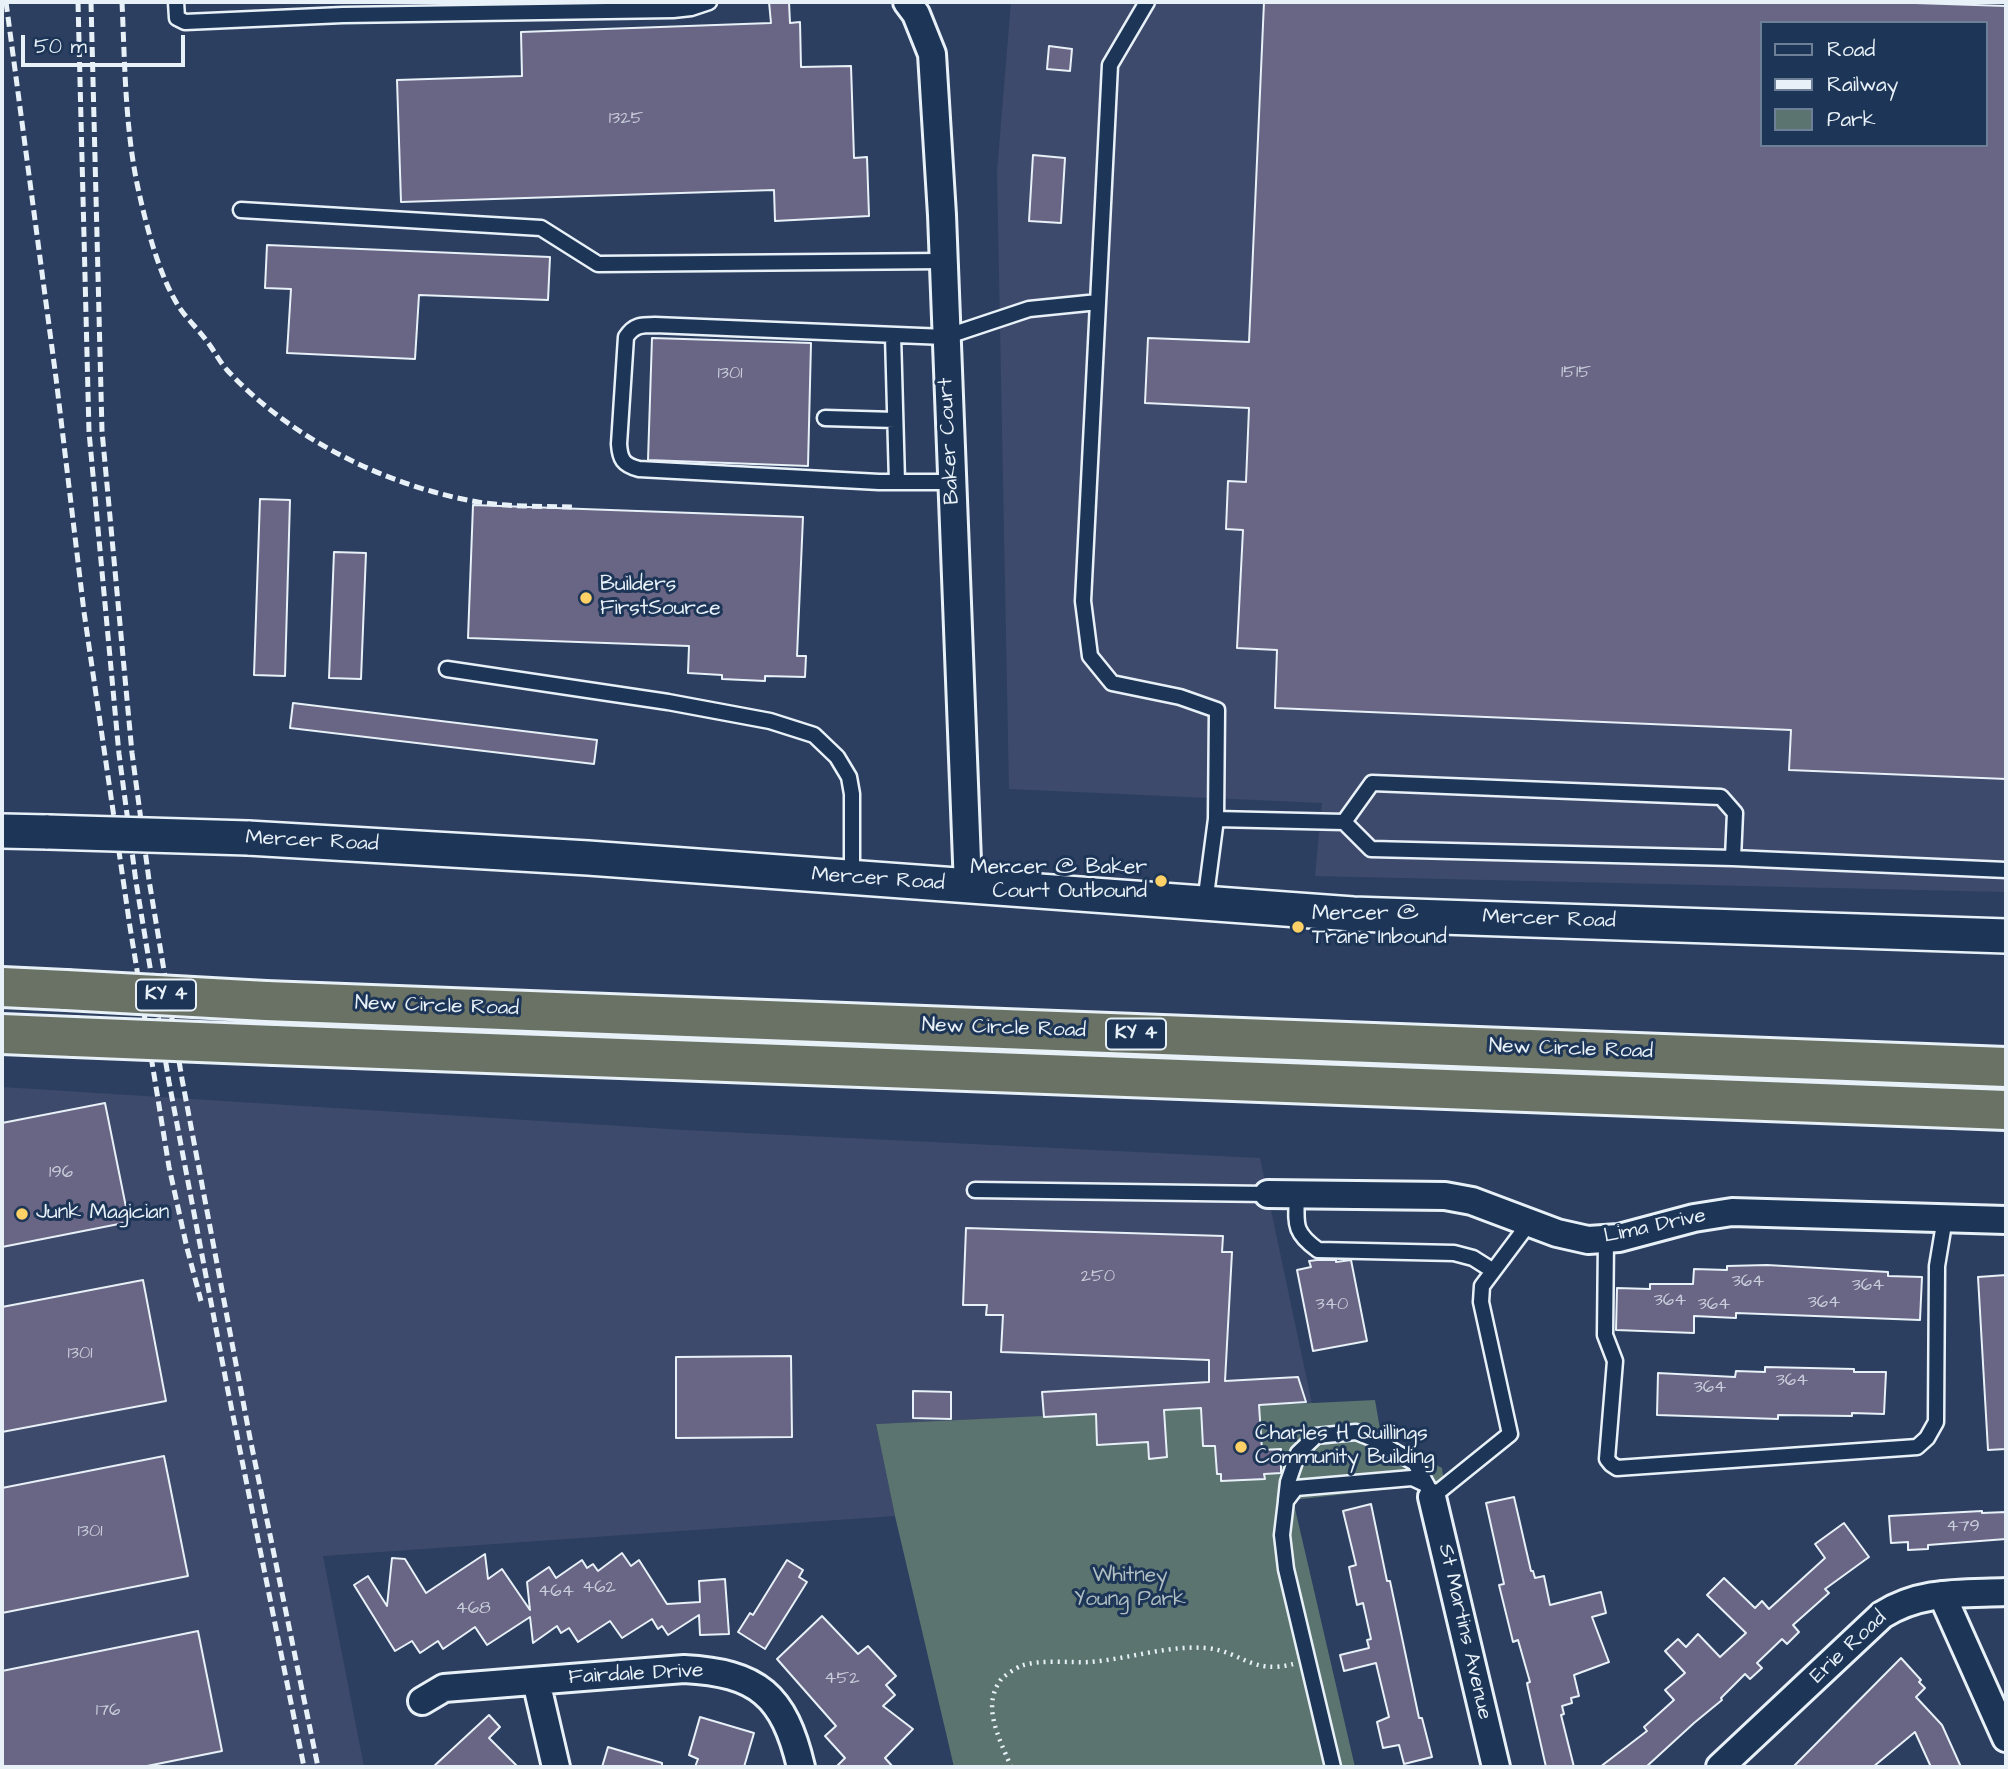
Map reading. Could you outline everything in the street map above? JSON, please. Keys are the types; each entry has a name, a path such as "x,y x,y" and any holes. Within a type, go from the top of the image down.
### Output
{"highway":[{"name":"New Circle Road","path":"2,988 266,1001 2006,1067"},
{"name":"New Circle Road","path":"2,1034 2006,1110"}],"street":[{"name":"Baker Court","path":"907,2 916,14 932,54 968,887"},
{"name":"Mercer Road","path":"2,831 248,838 588,858 1353,914 2006,936"},
{"name":"Lima Drive","path":"1268,1194 1444,1196 1472,1201 1557,1233 1588,1240 1619,1238 1694,1218 1732,1212 2006,1220"},
{"name":"St Martins Avenue","path":"1429,1491 1496,1767"},
{"name":"Erie Road","path":"1720,1767 1882,1615 1900,1603 1942,1595 2006,1592"},
{"path":"1942,1595 2006,1738"},
{"name":"Fairdale Drive","path":"422,1701 444,1688 684,1669 715,1671 740,1677 760,1688 775,1703 786,1720 801,1767"},
{"path":"536,1681 556,1767"}],"lane":[{"path":"176,2 177,18 185,22 343,15 673,10 709,2"},
{"path":"1147,2 1110,65 1083,601 1090,656 1112,683 1180,697 1217,710 1216,819 1205,903"},
{"path":"241,210 541,228 598,264 943,261"},
{"path":"952,482 897,482 639,469 627,466 620,458 619,444 625,337 631,329 640,325 945,337 1029,309 1098,302"},
{"path":"893,335 897,482"},
{"path":"825,418 895,420"},
{"path":"447,669 770,720 814,735 838,757 849,777 852,794 852,878"},
{"path":"1344,822 1372,783 1721,797 1735,813 1733,858"},
{"path":"1216,819 1344,822 1371,849 1733,858 2006,870"},
{"path":"975,1190 1268,1194"},
{"path":"1297,1195 1296,1221 1301,1238 1318,1250 1454,1253 1473,1258 1492,1270"},
{"path":"1606,1238 1605,1335 1615,1361 1607,1458 1617,1468 1917,1447 1927,1438 1936,1422 1937,1266 1945,1218"},
{"path":"1429,1491 1510,1434 1481,1301 1482,1286 1530,1222"},
{"path":"1333,1767 1286,1569 1282,1535 1288,1482 1298,1453 1316,1436 1356,1432 1415,1463 1429,1491"},
{"path":"1286,1501 1296,1488 1412,1478 1429,1491"}],"path":[{"path":"1010,1767 992,1721 992,1702 1000,1681 1022,1665 1101,1661 1177,1647 1210,1648 1260,1667 1277,1668 1308,1660"}],"shaded area":[{"path":"1011,2 2006,2 2006,892 1315,876 1322,803 1009,789 997,172"},
{"path":"2,1087 684,1130 1260,1158 1312,1404 876,1424 895,1516 323,1556 364,1767 2,1767"}],"green space":[{"name":"Whitney Young Park","path":"1375,1400 1381,1435 1442,1468 1444,1483 1293,1500 1355,1767 954,1767 876,1424"}],"building":[{"path":"769,2 789,2 790,23 800,22 801,67 851,66 854,158 867,157 869,216 775,221 774,190 401,202 397,80 522,76 521,32 771,23"},
{"path":"1264,2 1885,2 2006,6 2006,779 1789,770 1791,730 1275,708 1277,650 1237,648 1243,530 1226,529 1228,481 1246,482 1249,408 1145,403 1148,338 1249,342"},
{"path":"1049,46 1072,49 1070,71 1047,69"},
{"path":"1033,155 1065,158 1061,223 1029,221"},
{"path":"267,245 550,257 548,300 419,295 415,359 287,353 291,289 265,288"},
{"path":"652,338 811,343 808,466 648,460"},
{"path":"260,499 290,500 285,676 254,675"},
{"path":"473,505 803,517 797,656 806,656 805,677 765,676 765,681 722,679 722,675 688,673 689,646 468,638"},
{"path":"334,552 366,553 361,679 329,678"},
{"path":"293,703 597,740 594,764 290,728"},
{"path":"105,1103 129,1222 2,1247 2,1123"},
{"path":"966,1228 1223,1236 1222,1252 1232,1252 1225,1381 1298,1377 1306,1402 1259,1405 1262,1450 1281,1449 1281,1473 1264,1474 1265,1479 1221,1481 1221,1474 1217,1474 1215,1446 1203,1446 1201,1408 1164,1410 1167,1457 1149,1459 1148,1442 1097,1445 1096,1414 1044,1417 1042,1392 1209,1382 1209,1360 1001,1352 1003,1315 986,1315 987,1305 963,1305"},
{"path":"1351,1260 1367,1341 1313,1351 1297,1270 1311,1267 1309,1261"},
{"path":"1767,1265 1888,1272 1888,1276 1922,1277 1920,1320 1736,1313 1736,1318 1694,1316 1694,1333 1616,1330 1617,1288 1650,1289 1650,1284 1693,1284 1694,1269 1727,1270 1727,1266"},
{"path":"2006,1275 2006,1449 1988,1450 1978,1277"},
{"path":"143,1280 166,1401 2,1432 2,1307"},
{"path":"791,1356 792,1437 676,1438 676,1357"},
{"path":"1765,1367 1886,1372 1884,1414 1778,1415 1778,1419 1657,1415 1658,1373 1735,1377 1736,1371 1765,1372"},
{"path":"913,1391 951,1392 951,1419 913,1418"},
{"path":"164,1456 188,1576 2,1613 2,1488"},
{"path":"1514,1497 1531,1571 1535,1578 1544,1576 1550,1605 1601,1592 1606,1613 1592,1617 1609,1662 1574,1675 1579,1696 1571,1698 1572,1703 1562,1706 1564,1714 1561,1715 1574,1767 1546,1767 1527,1683 1530,1682 1518,1640 1513,1642 1499,1585 1504,1584 1486,1503"},
{"path":"1371,1504 1419,1718 1422,1718 1432,1757 1404,1764 1399,1745 1383,1748 1377,1722 1389,1717 1376,1663 1344,1671 1340,1655 1369,1648 1367,1640 1371,1639 1363,1603 1357,1605 1349,1567 1356,1565 1343,1511"},
{"path":"2006,1512 2006,1539 1928,1545 1928,1549 1908,1550 1908,1542 1891,1543 1889,1516"},
{"path":"1844,1523 1869,1557 1825,1589 1829,1593 1793,1625 1799,1632 1787,1644 1782,1639 1757,1663 1762,1668 1750,1679 1745,1674 1722,1700 1646,1767 1600,1767 1647,1731 1644,1727 1674,1700 1665,1690 1685,1673 1665,1651 1678,1639 1686,1647 1698,1634 1720,1657 1746,1633 1707,1595 1724,1578 1755,1608 1762,1601 1769,1609 1825,1558 1815,1544"},
{"path":"622,1553 631,1566 639,1560 667,1604 700,1602 699,1581 725,1579 729,1634 700,1635 699,1615 668,1635 662,1626 658,1629 652,1619 622,1638 610,1621 578,1642 569,1628 561,1633 557,1626 533,1643 530,1617 487,1645 475,1627 443,1649 438,1641 420,1653 412,1641 395,1651 354,1585 368,1576 387,1606 392,1558 405,1559 426,1593 485,1554 488,1579 502,1569 530,1610 527,1582 549,1567 556,1578 582,1560 587,1568 593,1564 598,1571"},
{"path":"787,1560 803,1570 799,1577 807,1582 765,1649 738,1632 750,1613 753,1615"},
{"path":"822,1616 858,1654 868,1646 896,1676 886,1685 895,1695 883,1706 913,1729 885,1758 893,1767 836,1767 845,1758 825,1736 836,1726 777,1659"},
{"path":"198,1631 222,1751 142,1767 2,1767 2,1671"},
{"path":"1901,1658 1921,1680 1919,1682 1925,1688 1916,1697 1942,1725 1961,1767 1931,1767 1915,1732 1873,1767 1793,1767"},
{"path":"489,1715 500,1727 489,1738 518,1767 433,1767"},
{"path":"700,1717 754,1733 744,1767 695,1767 698,1759 689,1755"},
{"path":"608,1747 662,1763 662,1767 602,1767"}],"railway":[{"path":"6,2 84,612 130,927 169,1167 201,1301"},
{"path":"78,2 89,432 119,754 136,882 169,1082 304,1767"},
{"path":"91,2 102,431 132,753 149,880 182,1079 250,1438 318,1767"},
{"path":"122,2 131,149 151,239 172,295 227,370 252,395 310,438 375,471 443,495 478,502 514,506 573,507"}],"place":[{"name":"Builders FirstSource","path":"586,598"},
{"name":"Mercer @ Baker Court Outbound","path":"1161,881"},
{"name":"Mercer @ Trane Inbound","path":"1298,927"},
{"name":"Junk Magician","path":"22,1214"},
{"name":"Charles H Quillings Community Building","path":"1241,1447"}]}
